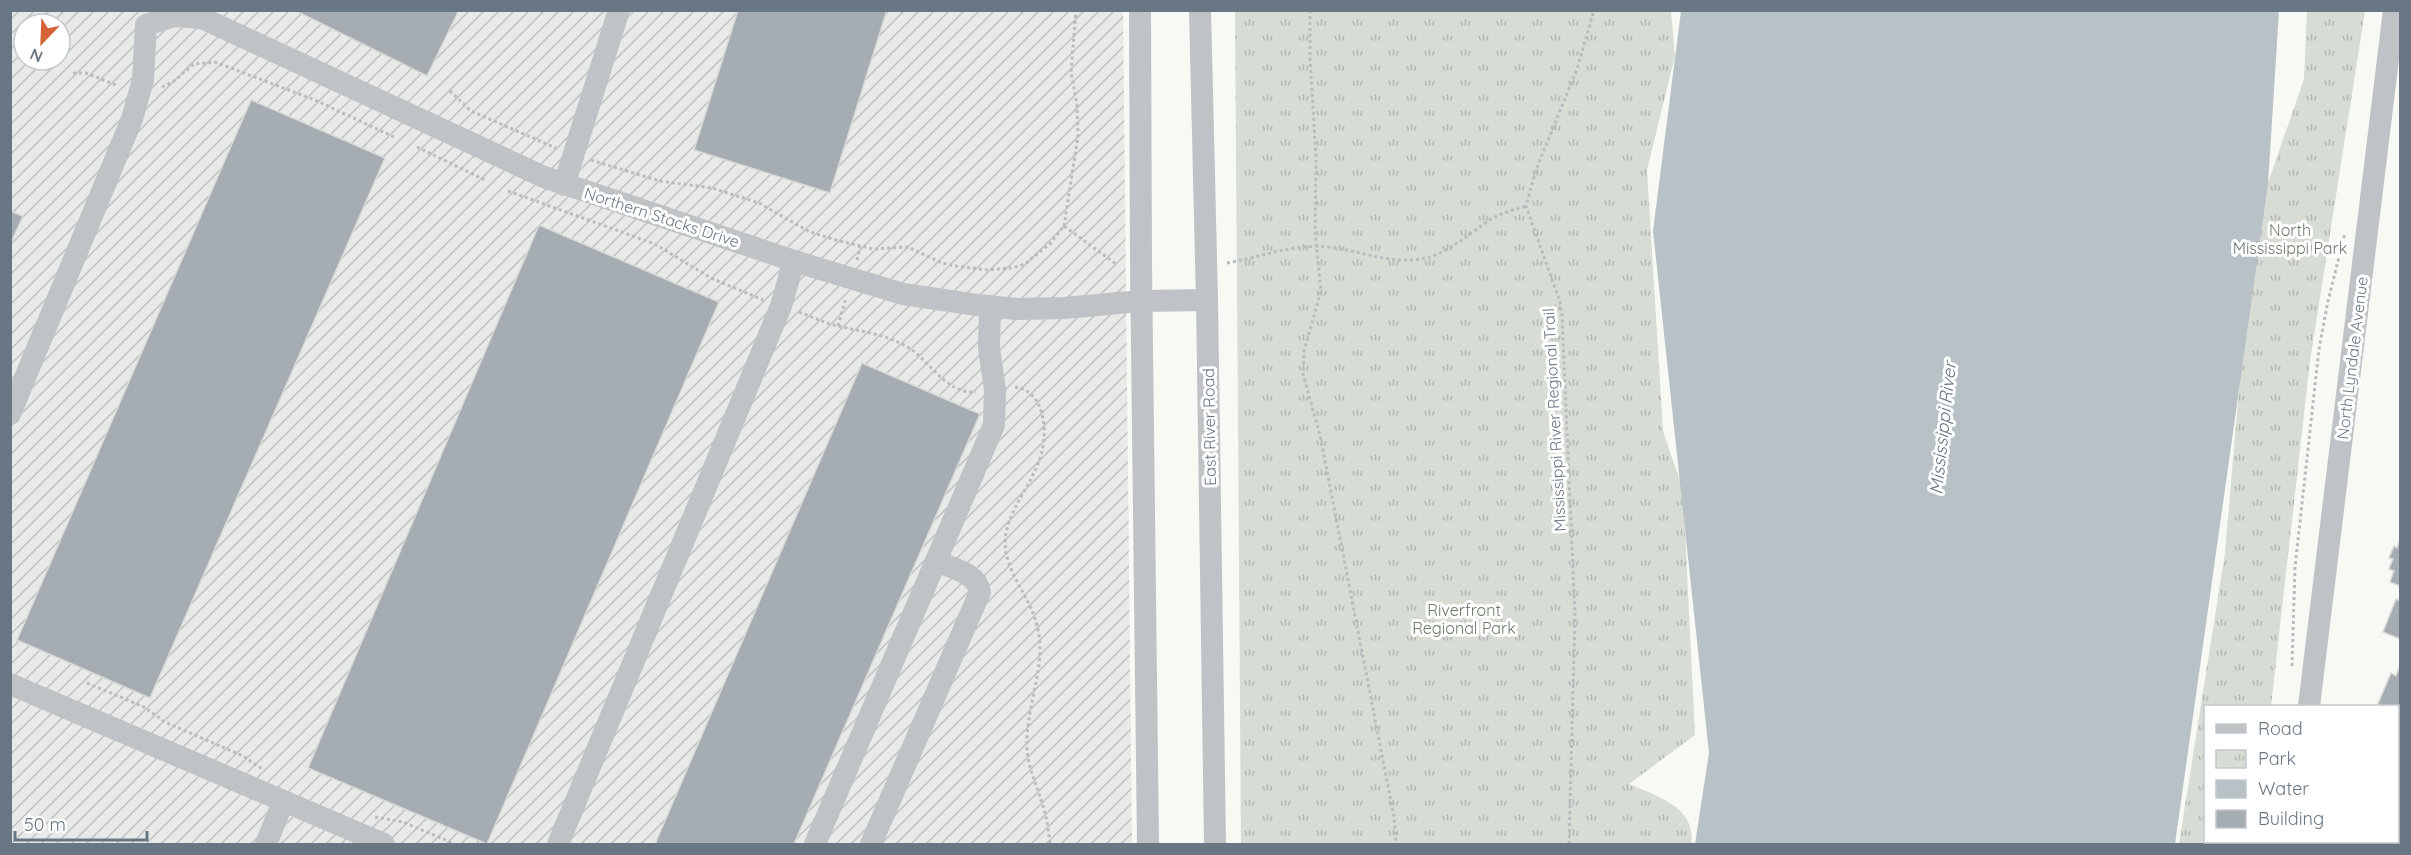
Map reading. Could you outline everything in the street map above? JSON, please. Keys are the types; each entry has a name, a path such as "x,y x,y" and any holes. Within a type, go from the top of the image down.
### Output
{"street":[{"path":"564,184 619,10"},
{"path":"1140,10 1148,844"},
{"name":"East River Road","path":"1200,10 1215,844"},
{"name":"North Lyndale Avenue","path":"2309,705 2394,10"},
{"name":"Northern Stacks Drive","path":"10,414 132,119 143,80 146,25 174,16 202,18 413,118 564,184 794,261 903,294 1017,309 1064,308 1141,301 1207,300"},
{"path":"558,844 781,306 794,261"},
{"path":"815,844 994,425 995,390 989,348 990,306"},
{"path":"871,844 980,592 979,584 973,578 936,561"},
{"path":"10,684 384,844"},
{"path":"266,844 283,802"}],"path":[{"path":"450,91 471,111 573,155 660,181 712,188 731,194 759,203 810,232 860,247 908,247 942,263 999,270 1025,264 1050,244 1064,226 1078,136 1077,105 1071,72 1076,10"},
{"path":"1310,10 1310,58 1316,157 1316,247 1321,291 1304,351 1303,374 1320,435 1394,816 1396,844"},
{"path":"1222,264 1270,252 1316,247 1393,260 1423,259 1454,246 1498,215 1526,206 1536,170 1577,69 1594,10"},
{"path":"155,88 166,86 194,64 215,62 321,102 394,138"},
{"path":"72,73 86,73 116,85"},
{"path":"417,147 487,181"},
{"path":"508,191 643,239 711,278 764,300"},
{"name":"Mississippi River Regional Trail","path":"1526,206 1560,302 1562,316 1575,615 1569,844"},
{"path":"1064,226 1116,264"},
{"path":"2292,672 2294,578 2317,371 2328,301 2347,227"},
{"path":"858,256 860,247"},
{"path":"838,326 846,295"},
{"path":"799,312 838,326 880,335 906,346 946,382 964,391 980,392"},
{"path":"1007,389 1016,387 1030,393 1040,405 1042,414 1044,444 1014,508 1005,541 1013,575 1034,614 1039,633 1039,659 1027,748 1031,771 1044,808 1050,844"},
{"path":"87,683 144,707 165,722 243,756 264,770"},
{"path":"365,815 403,822 455,844"}],"shaded area":[{"path":"10,11 1123,11 1132,844 11,844"}],"green space":[{"name":"Riverfront Regional Park","path":"1235,11 1671,11 1675,56 1647,170 1663,431 1683,490 1695,735 1629,784 1662,799 1681,812 1688,821 1691,844 1241,844"},
{"name":"North Mississippi Park","path":"2307,11 2365,11 2310,361 2271,705 2204,705 2204,843 2254,844 2179,844 2225,553 2253,226 2304,79"}],"water":[{"name":"Mississippi River","path":"1681,11 2279,11 2268,184 2175,844 1695,844 1709,753 1653,231"}],"building":[{"path":"294,10 459,10 427,76"},
{"path":"738,10 887,10 830,193 694,150"},
{"path":"251,100 385,158 150,698 17,640"},
{"path":"10,211 23,216 10,245"},
{"path":"539,225 719,302 487,844 308,768"},
{"path":"862,363 980,414 794,844 655,844"},
{"path":"2400,539 2400,586 2390,582 2394,571 2389,569 2393,559 2389,558 2394,546 2397,548"},
{"path":"2396,599 2400,601 2400,639 2383,632"},
{"path":"2400,665 2399,727 2399,705 2377,705 2391,673 2396,676"},
{"path":"2399,746 2400,747 2399,778"},
{"path":"2356,843 2386,843 2385,844"}]}
